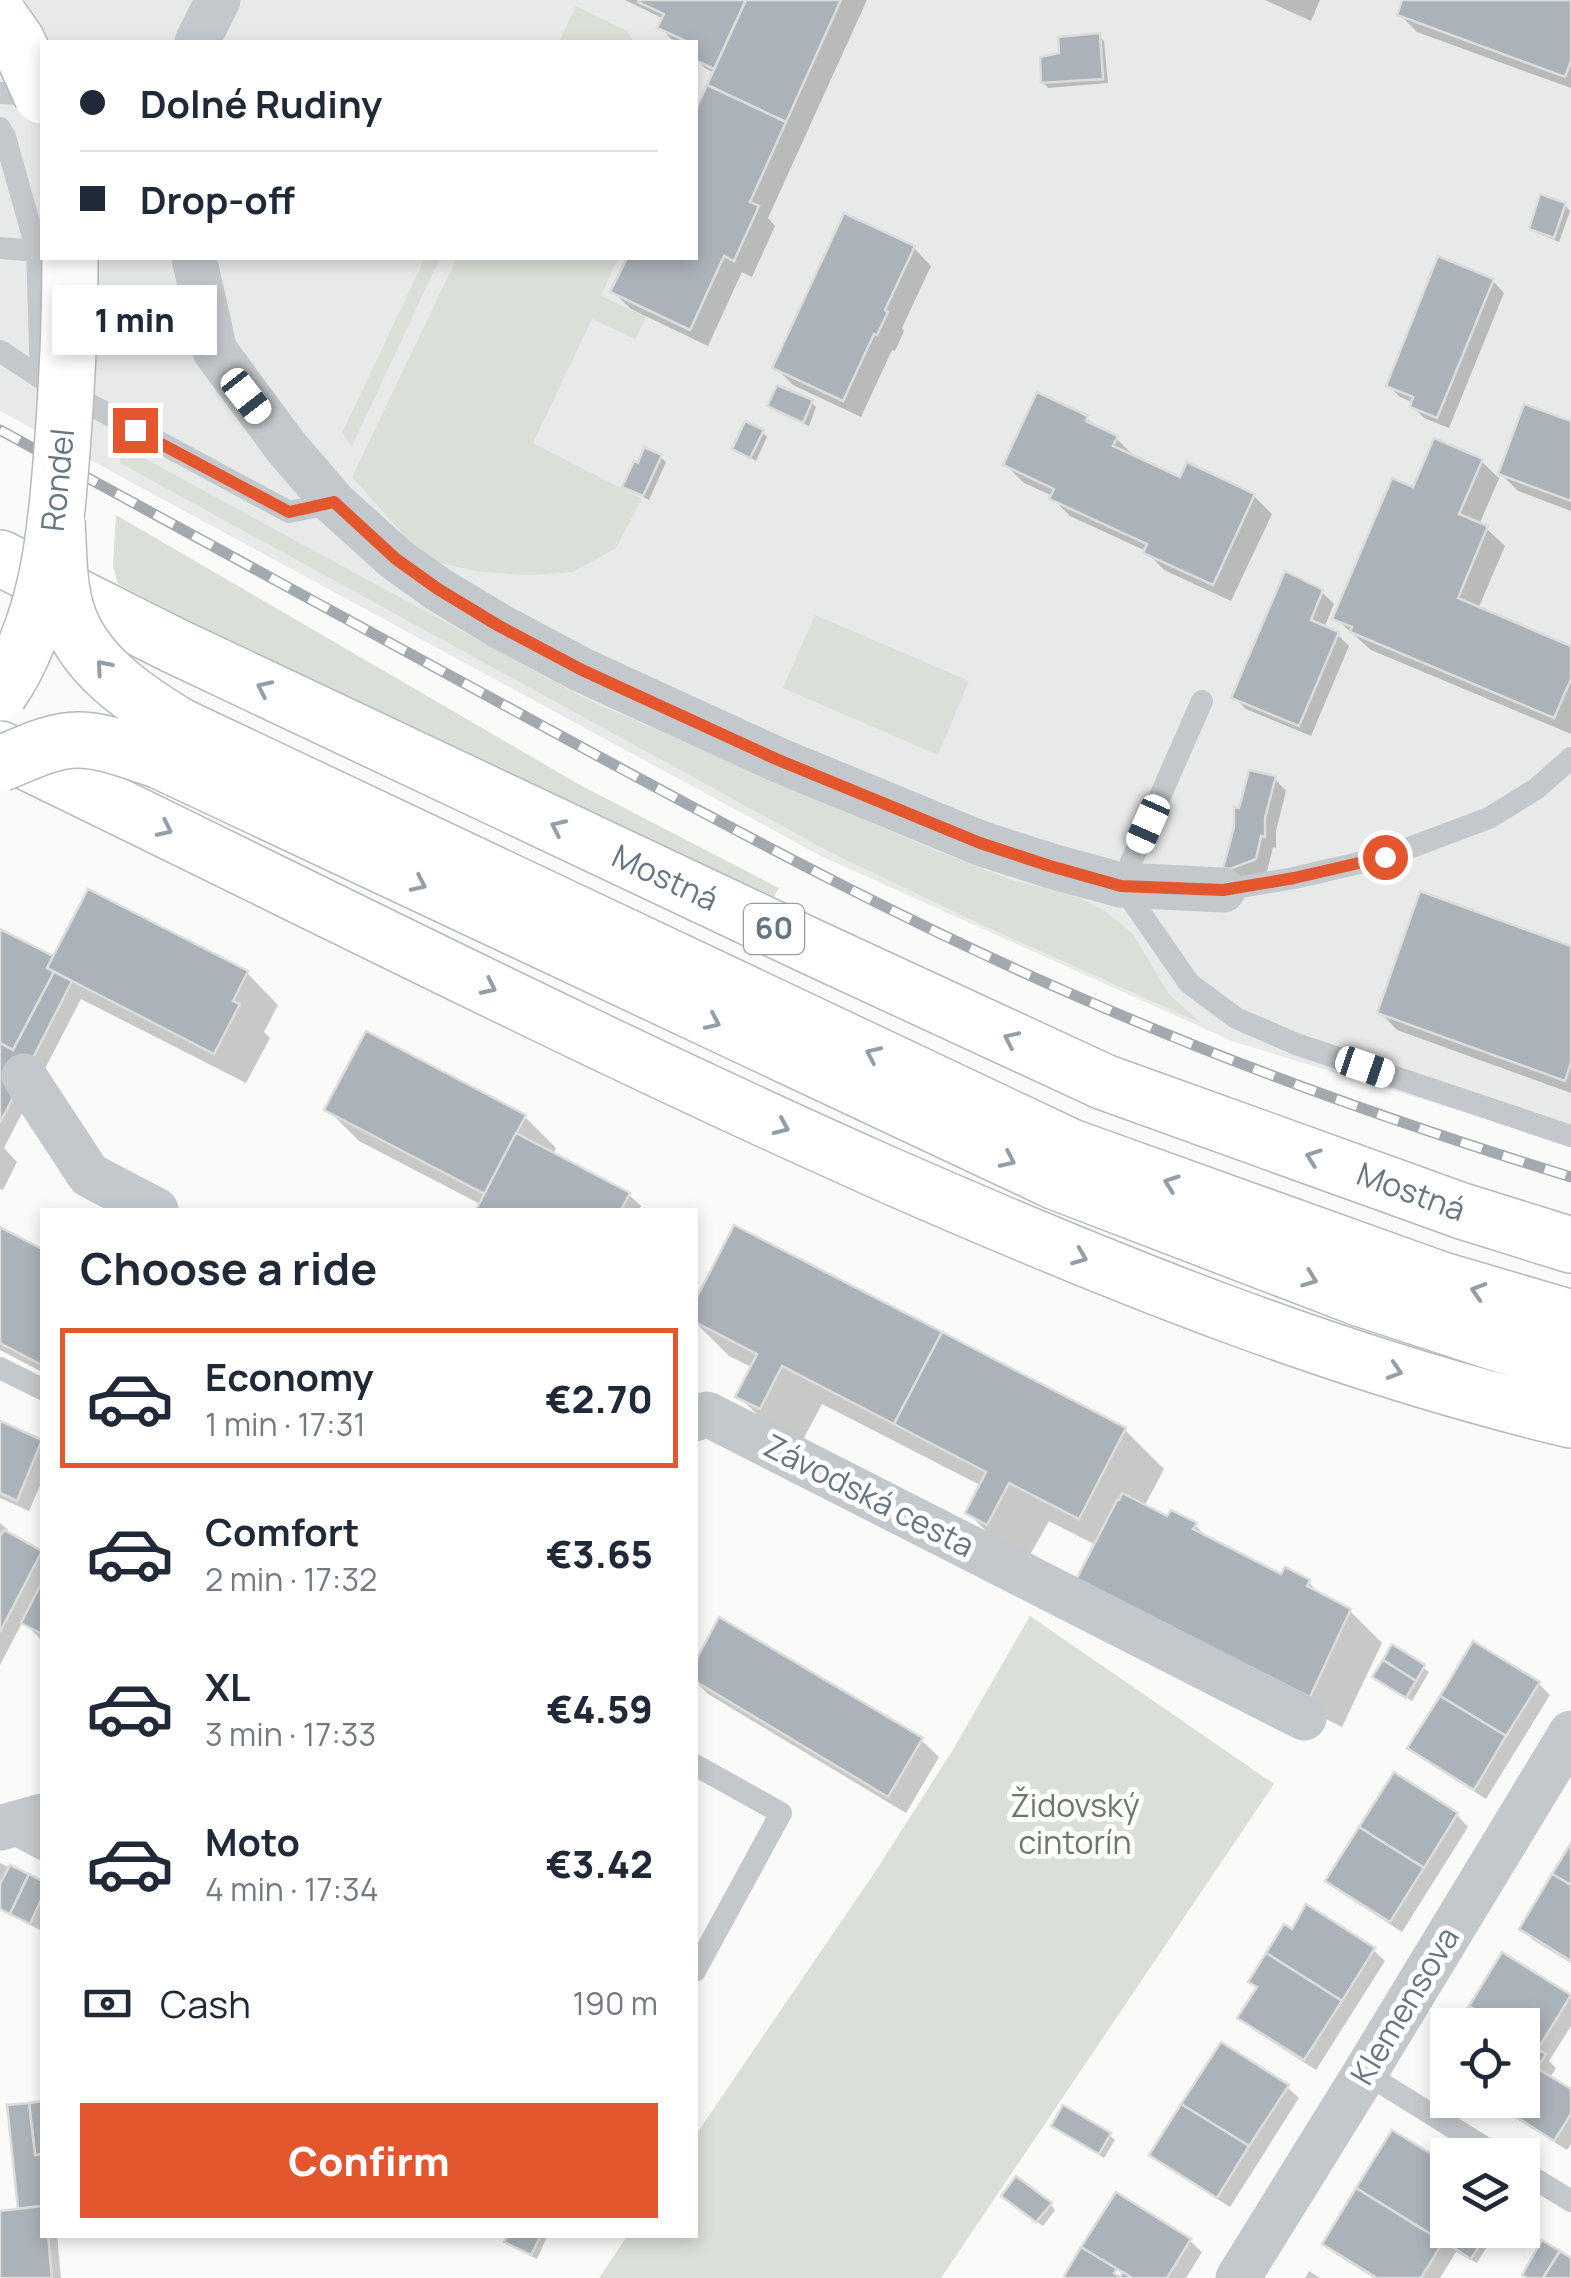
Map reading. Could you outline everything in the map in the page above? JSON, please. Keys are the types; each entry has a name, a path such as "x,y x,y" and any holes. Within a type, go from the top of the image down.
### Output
{"main road":[{"path":"0,16 17,41 40,92"},
{"name":"Rondel","path":"0,693 33,624 57,522 67,384 55,260"},
{"path":"57,522 66,608 76,631 103,669 122,688 338,824 1056,1182 1358,1298 1571,1365"},
{"name":"Mostná","path":"0,558 228,672 1104,1082 1571,1245"},
{"path":"0,735 78,786"},
{"path":"0,764 65,741 99,742 158,760 338,824 1071,1148 1439,1279 1571,1318"},
{"path":"0,749 735,1107 1033,1238 1203,1306 1345,1356 1571,1420"}],"street":[{"path":"198,40 218,0"},
{"path":"194,260 215,351 246,396 334,502 396,559 438,589 582,670 776,759 980,843 1121,886 1223,890"},
{"path":"24,1076 89,1175 152,1208"},
{"name":"Závodská cesta","path":"698,1418 707,1414 1304,1718"},
{"name":"Klemensova","path":"1238,2278 1571,1734"},
{"path":"0,1828 40,1817"}],"lane":[{"path":"0,93 40,96"},
{"path":"0,128 40,221"},
{"path":"0,248 40,252"},
{"path":"41,378 53,260"},
{"path":"0,352 289,512 334,502"},
{"path":"1202,701 1121,886 1189,983 1236,1018 1296,1044 1571,1136"},
{"path":"1223,890 1385,857 1490,818 1536,789 1571,758"},
{"path":"0,1368 40,1389"},
{"path":"698,1767 781,1813 698,1965"},
{"path":"0,1828 40,1848"},
{"path":"1365,2073 1469,2138"},
{"path":"1540,2182 1571,2202"}],"shaded area":[{"path":"0,0 1571,0 1571,1145 1232,1041 821,856 0,411"}],"green space":[{"path":"576,6 627,31 633,40 560,40"},
{"path":"424,260 439,260 352,446 342,433"},
{"path":"456,260 617,260 601,296 646,317 635,339 592,319 533,443 642,499 616,548 573,572 482,572 434,562 411,543 352,477"},
{"path":"120,445 588,700 920,844 1014,881 1072,894 1105,911 1133,934 1168,993 1201,1023 828,851 120,463"},
{"path":"116,515 580,785 779,888 773,899 249,652 118,584 113,566"},
{"path":"815,615 969,681 938,755 783,688"},
{"name":"Židovský cintorín","path":"1030,1616 1274,1784 941,2278 599,2278 626,2238 698,2238 698,2132 875,1872 954,1748"}],"building":[{"path":"746,0 714,69 698,61 698,40 684,40 657,28 664,14 638,2"},
{"path":"746,0 841,0 786,122 707,85"},
{"path":"1402,0 1571,0 1571,61 1565,77 1397,15"},
{"path":"1100,33 1103,79 1041,83 1040,57 1059,53 1058,37"},
{"path":"707,85 786,122 750,202 759,206 734,261 724,256 690,330 610,292 626,260 698,260 698,104"},
{"path":"1540,194 1566,203 1554,238 1529,229"},
{"path":"844,213 915,246 885,310 888,312 843,401 772,368"},
{"path":"1438,256 1494,279 1437,418 1410,407 1413,397 1386,386"},
{"path":"777,385 813,400 803,423 767,406"},
{"path":"1037,392 1088,416 1086,421 1118,436 1113,446 1180,477 1187,462 1255,494 1213,585 1143,553 1147,544 1049,499 1054,489 1003,465"},
{"path":"1524,404 1571,421 1571,501 1498,474"},
{"path":"745,421 764,430 750,458 732,449"},
{"path":"1434,438 1483,459 1459,514 1488,526 1458,598 1571,646 1571,679 1554,718 1350,632 1352,627 1332,619 1392,478 1413,487"},
{"path":"644,447 662,455 643,496 622,487"},
{"path":"1285,571 1323,590 1311,620 1339,632 1299,726 1231,698"},
{"path":"1249,770 1276,776 1265,818 1265,837 1261,836 1256,859 1223,868 1234,827 1234,807 1239,808"},
{"path":"88,889 248,971 233,1001 240,1004 214,1054 47,968"},
{"path":"1420,891 1571,946 1571,1063 1565,1081 1377,1013"},
{"path":"0,929 53,956 47,968 54,972 13,1050 0,1043"},
{"path":"54,972 72,981 0,1123 0,1043 13,1050"},
{"path":"366,1031 526,1115 485,1194 324,1110"},
{"path":"516,1133 630,1193 622,1208 477,1208"},
{"path":"734,1225 942,1332 894,1424 782,1366 760,1409 735,1397 757,1354 698,1324 698,1295"},
{"path":"0,1227 40,1248 40,1364 0,1343"},
{"path":"942,1332 1126,1428 1079,1519 1009,1483 987,1525 965,1513 986,1472 894,1424"},
{"path":"0,1421 40,1439 40,1445 17,1501 0,1493"},
{"path":"1122,1493 1167,1516 1171,1510 1197,1523 1193,1529 1281,1574 1285,1567 1310,1580 1307,1586 1351,1609 1310,1697 1076,1580"},
{"path":"4,1530 40,1550 40,1555 0,1632 0,1536"},
{"path":"40,1586 40,1633 21,1623"},
{"path":"719,1617 923,1738 888,1797 698,1683 698,1656"},
{"path":"1473,1641 1540,1682 1506,1736 1440,1696"},
{"path":"1392,1644 1425,1665 1416,1681 1383,1660"},
{"path":"1383,1660 1416,1681 1406,1698 1372,1677"},
{"path":"1440,1696 1506,1736 1474,1790 1407,1748"},
{"path":"1394,1772 1458,1813 1424,1868 1359,1827"},
{"path":"1359,1827 1424,1868 1390,1922 1325,1881"},
{"path":"1571,1843 1571,1885 1552,1874"},
{"path":"10,1865 29,1874 10,1914 0,1909 0,1884"},
{"path":"29,1874 40,1880 40,1902 30,1924 10,1914"},
{"path":"1552,1874 1571,1885 1571,1961 1519,1929"},
{"path":"1306,1904 1375,1948 1342,2001 1266,1953 1284,1924 1292,1929"},
{"path":"1502,1952 1571,1995 1540,2046 1540,2008 1469,2006"},
{"path":"1266,1953 1342,2001 1304,2060 1237,2018 1257,1987 1248,1982"},
{"path":"1221,2042 1289,2085 1249,2146 1181,2104"},
{"path":"1540,2070 1571,2089 1571,2114 1554,2141 1518,2118 1540,2118"},
{"path":"40,2101 40,2154 35,2155 29,2103"},
{"path":"29,2103 35,2155 40,2154 40,2206 18,2209 7,2105"},
{"path":"1181,2104 1249,2146 1217,2198 1149,2155"},
{"path":"1063,2105 1111,2133 1099,2154 1051,2126"},
{"path":"1392,2130 1430,2153 1430,2233 1356,2188"},
{"path":"1016,2176 1052,2203 1036,2222 1001,2196"},
{"path":"1356,2188 1430,2234 1430,2248 1439,2248 1421,2278 1377,2278 1322,2244"},
{"path":"1116,2192 1191,2239 1167,2278 1132,2278 1081,2247"},
{"path":"40,2206 40,2238 48,2238 52,2278 0,2278 0,2211"},
{"path":"506,2238 540,2238 531,2255 504,2242"},
{"path":"1542,2240 1560,2251 1543,2278 1527,2278 1522,2275"},
{"path":"1081,2247 1117,2269 1114,2273 1120,2277 1123,2272 1132,2278 1066,2278"},
{"path":"1454,2248 1478,2248 1471,2259"},
{"path":"1560,2251 1571,2258 1571,2278 1543,2278"}],"railway":[{"path":"0,430 677,799 958,942 1102,1007 1276,1077 1571,1177"}],"route":[{"path":"135,430 289,512 334,502 396,559 438,589 582,670 776,759 980,843 1121,886 1223,890 1385,857"}]}
